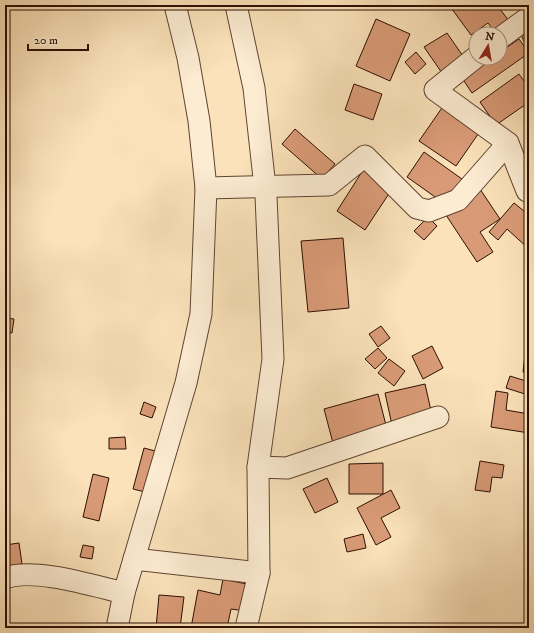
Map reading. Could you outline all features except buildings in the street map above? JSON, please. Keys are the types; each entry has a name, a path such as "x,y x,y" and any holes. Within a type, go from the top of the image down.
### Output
{"street":[{"path":"117,628 124,593 186,383 201,314 206,188 199,121 188,58 175,5"},
{"path":"236,5 254,88 265,187 273,359 258,467 259,573 246,628"},
{"path":"508,32 529,17"},
{"path":"468,63 435,90 508,143 527,191"},
{"path":"206,188 329,185 365,156 417,208 429,211 458,200 508,143"},
{"path":"258,467 287,468 438,416"},
{"path":"134,559 259,573"},
{"path":"5,578 11,575 41,575 124,593"}]}
